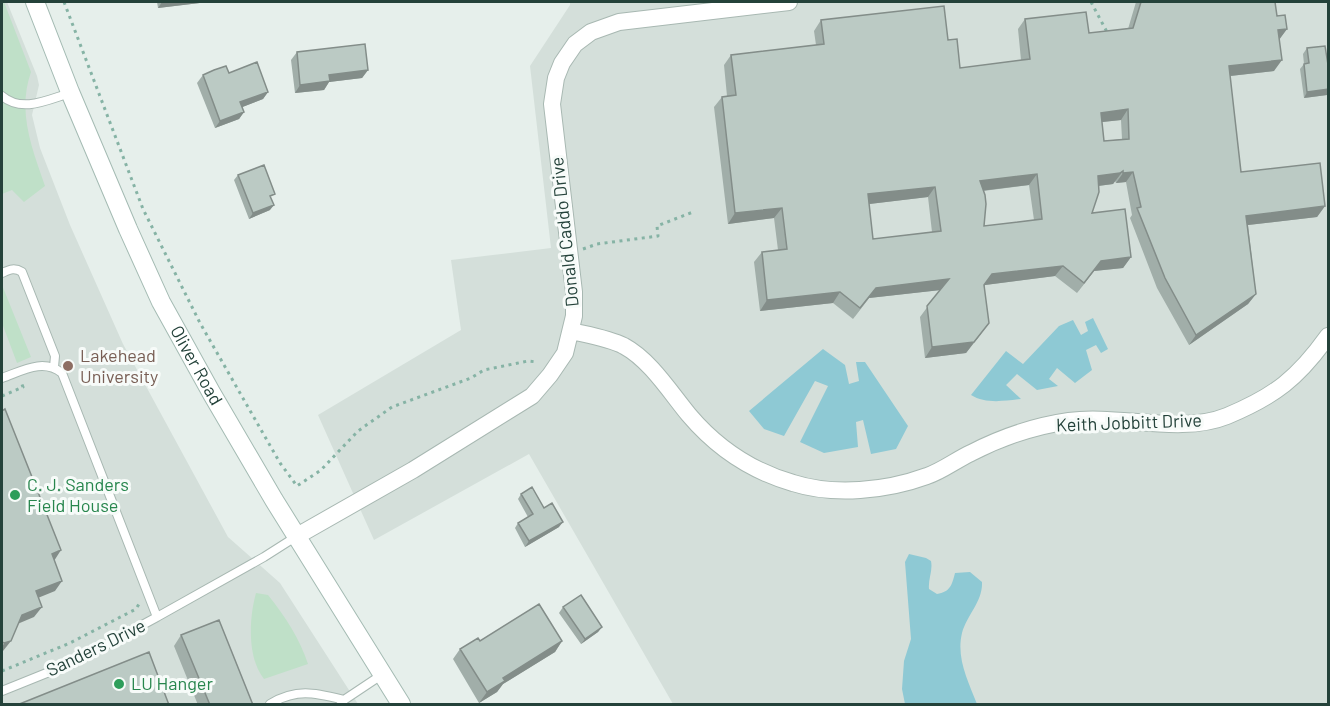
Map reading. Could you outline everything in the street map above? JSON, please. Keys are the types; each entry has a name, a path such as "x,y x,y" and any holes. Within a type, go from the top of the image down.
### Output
{"main road":[{"name":"Oliver Road","path":"35,2 70,92 161,302 212,394 401,705"}],"street":[{"name":"Donald Caddo Drive","path":"297,536 413,470 532,396 565,353 572,331 574,292 552,104 556,78 562,63 575,44 591,32 619,21 789,2"},
{"name":"Keith Jobbitt Drive","path":"572,331 625,346 652,369 699,427 726,451 754,469 794,484 830,490 862,489 910,482 929,476 1003,438 1037,427 1072,421 1161,423 1194,422 1225,417 1285,386 1329,336"}],"lane":[{"path":"2,96 11,104 25,105 36,104 70,92"},
{"path":"2,273 11,269 22,272 55,356 54,367 33,367 2,378"},
{"name":"Sanders Drive","path":"54,367 67,383 157,617"},
{"name":"Sanders Drive","path":"2,691 74,662 264,557 297,536"},
{"path":"270,705 285,696 300,693 320,694 343,702 384,674"}],"path":[{"path":"64,2 142,209 200,323 280,463 297,486 321,470 358,431 392,407 471,378 484,370 528,361 537,362"},
{"path":"1091,2 1107,32"},
{"path":"579,250 597,244 658,236 657,226 693,212"},
{"path":"2,671 70,643 136,609 148,593"}],"shaded area":[{"name":"Lakehead University","path":"2,2 7,2 37,76 39,85 32,115 40,148 70,225 123,344 228,537 280,583 358,704 2,704"},
{"path":"570,2 1328,2 1328,704 673,704 529,454 374,540 318,415 461,330 451,260 551,248 530,66"}],"green space":[{"path":"2,2 4,2 31,72 25,101 26,116 31,144 45,186 24,202 12,190 2,194"},
{"path":"2,285 31,357 17,363 2,323"},
{"path":"256,593 268,595 280,611 296,637 308,664 264,679 258,670 252,649 251,626"}],"water":[{"path":"1093,318 1108,349 1101,353 1096,345 1086,350 1092,370 1075,383 1057,368 1049,379 1058,386 1037,390 1017,374 1006,385 1021,399 988,401 971,395 1006,351 1023,364 1059,326 1073,320 1081,335 1088,331 1085,322"},
{"path":"823,349 845,365 849,384 859,381 856,362 865,362 908,426 896,449 871,454 863,420 856,422 858,447 824,453 800,442 828,386 815,381 784,436 764,429 749,411"},
{"path":"909,554 931,561 929,589 937,594 945,592 950,587 955,573 970,572 982,582 980,595 964,626 961,642 964,669 977,704 905,704 902,689 904,661 911,639 905,562"}],"building":[{"path":"1141,2 1275,2 1277,16 1285,15 1287,29 1278,30 1282,60 1229,66 1241,172 1320,163 1325,206 1246,216 1256,294 1196,335 1165,278 1137,208 1141,207 1133,172 1123,173 1123,171 1098,176 1099,192 1092,213 1125,209 1131,257 1101,261 1084,283 1063,266 992,274 984,285 989,323 974,342 932,347 927,306 949,279 876,288 860,308 840,292 767,300 762,252 787,249 782,208 735,213 722,97 736,95 731,55 824,44 821,20 944,6 948,40 957,39 960,68 1030,59 1025,19 1086,12 1089,33 1133,28","holes":["1128,109 1129,139 1104,141 1101,113","1037,174 1042,219 984,226 986,204 980,181","935,187 941,231 873,239 868,194"]},
{"path":"365,44 368,70 329,75 330,81 300,85 297,52"},
{"path":"1325,46 1329,89 1307,92 1304,64 1309,63 1307,48"},
{"path":"257,62 268,92 240,102 244,112 220,121 203,75 226,66 229,73"},
{"path":"264,165 275,194 270,196 274,205 253,213 238,175"},
{"name":"C. J. Sanders Field House","path":"5,409 61,550 52,554 62,581 36,591 42,607 22,615 11,641 4,643 2,642 2,411"},
{"path":"532,487 544,508 552,503 563,522 529,541 518,523 533,514 521,494"},
{"path":"581,595 602,627 585,639 563,607"},
{"path":"539,604 562,641 503,678 505,681 487,692 460,649 478,638 480,641"},
{"path":"219,620 253,705 210,705 181,635"},
{"name":"LU Hanger","path":"149,652 169,705 17,705"}],"place":[{"name":"Lakehead University","path":"68,366"},
{"name":"C. J. Sanders Field House","path":"15,495"},
{"name":"LU Hanger","path":"119,684"}]}
